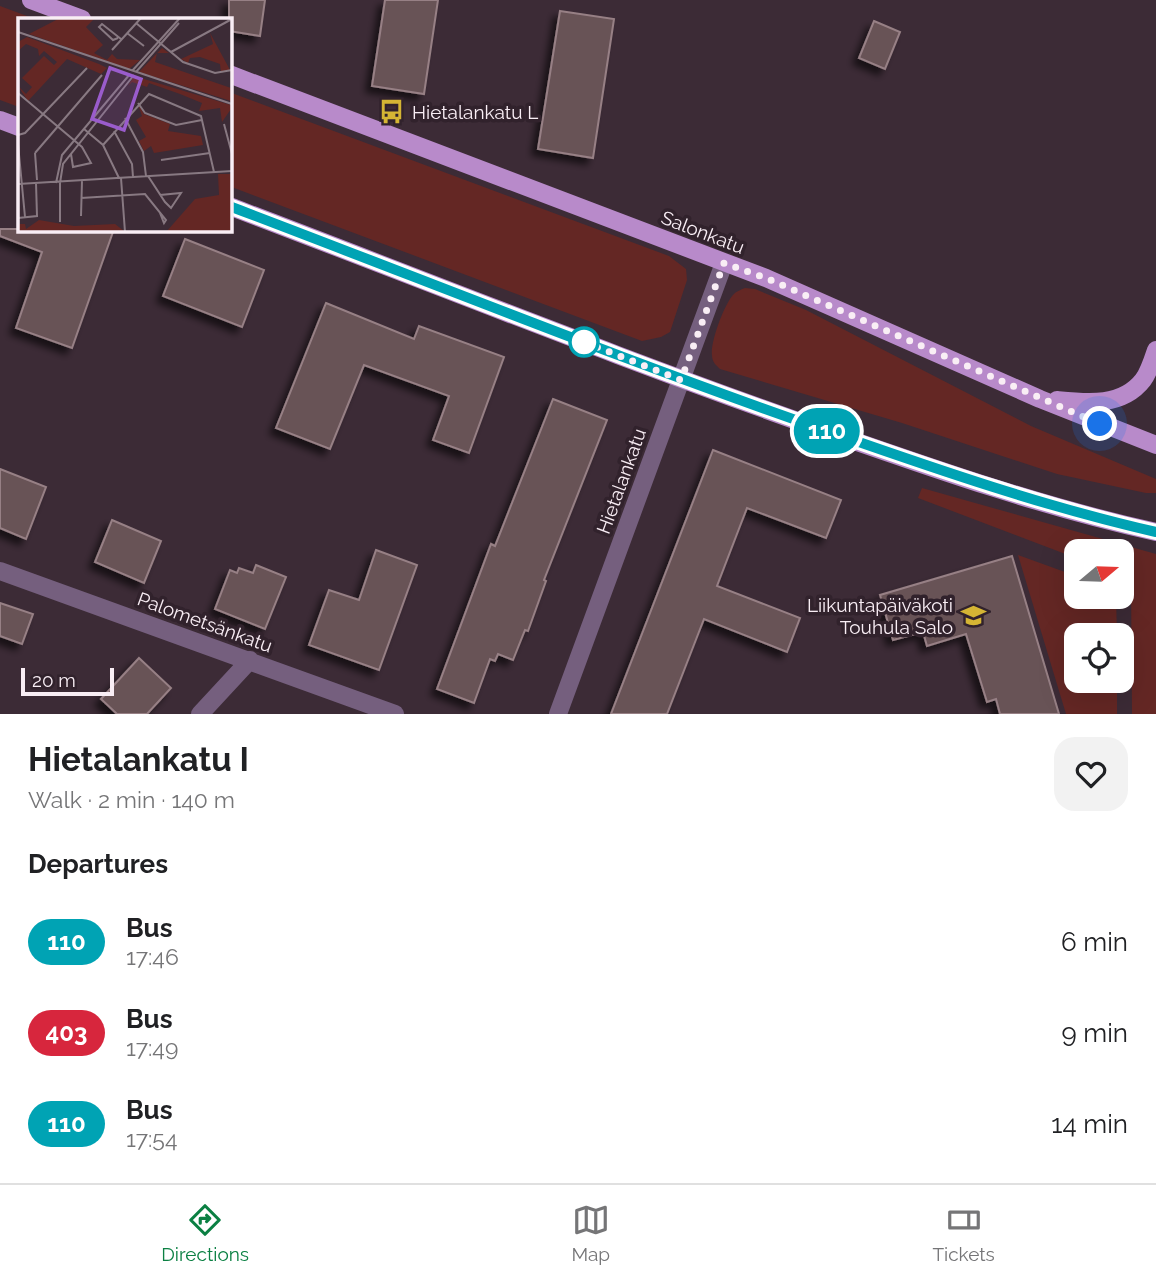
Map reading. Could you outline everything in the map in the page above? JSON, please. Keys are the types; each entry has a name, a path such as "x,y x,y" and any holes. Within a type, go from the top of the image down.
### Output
{"main road":[{"path":"31,0 79,18"},
{"name":"Salonkatu","path":"231,75 766,278 1040,398 1156,445"},
{"path":"0,120 18,127"},
{"path":"231,207 681,380 1009,493 1077,513 1156,531"},
{"path":"1040,398 1088,403 1111,401 1130,393 1144,379 1156,350"}],"street":[{"name":"Hietalankatu","path":"558,714 724,263"},
{"name":"Palometsänkatu","path":"0,571 395,714"},
{"path":"200,714 250,660"}],"shaded area":[{"path":"0,6 32,18 18,18 18,107 0,100"},
{"path":"231,93 669,256 686,269 687,280 670,332 642,341 231,187"},
{"path":"745,288 755,289 806,310 1031,426 1156,479 1156,493 1057,474 902,423 720,369 712,357 716,332 731,297"},
{"path":"922,488 1103,539 1064,539 1064,553 918,498"},
{"path":"1134,548 1156,554 1156,714 1132,714 1134,623 1131,623 1131,609 1134,609"},
{"path":"1018,555 1064,572 1064,609 1116,609 1117,623 1064,623 1064,693 1117,693 1117,714 1066,714"}],"building":[{"path":"229,0 265,0 260,36 231,31"},
{"path":"385,0 438,0 424,94 372,86"},
{"path":"560,11 614,19 593,158 538,149"},
{"path":"874,21 900,32 885,69 859,58"},
{"path":"0,229 113,231 72,348 16,328 42,252 0,236"},
{"path":"185,239 264,270 242,327 163,296"},
{"path":"326,303 414,339 419,326 504,357 469,453 433,440 449,396 364,365 330,449 276,428"},
{"path":"553,399 607,420 544,580 546,581 528,631 525,630 513,660 498,654 495,661 490,659 474,703 437,689 491,544 495,546"},
{"path":"713,450 841,500 826,538 747,508 717,586 800,618 787,652 704,619 667,714 611,714"},
{"path":"0,469 46,487 26,539 0,528"},
{"path":"112,520 161,541 144,583 95,562"},
{"path":"376,550 417,565 379,670 309,645 329,590 359,600"},
{"path":"1012,556 1059,714 1000,714 996,699 987,702 966,634 927,646 923,632 893,640 880,595"},
{"path":"256,565 286,577 265,629 215,609 230,570 237,573 239,568 253,573"},
{"path":"0,603 33,614 22,644 0,636"},
{"path":"139,658 171,688 147,714 117,714 101,699"}],"bus line":[{"name":"110","path":"231,207 681,380 1009,493 1156,532"}],"place":[{"name":"Hietalankatu L","path":"392,112"},
{"name":"Liikuntapäiväkoti Touhula Salo","path":"973,616"}],"route":[{"path":"584,342 579,340 681,380 724,263 766,278 1100,424"}]}
